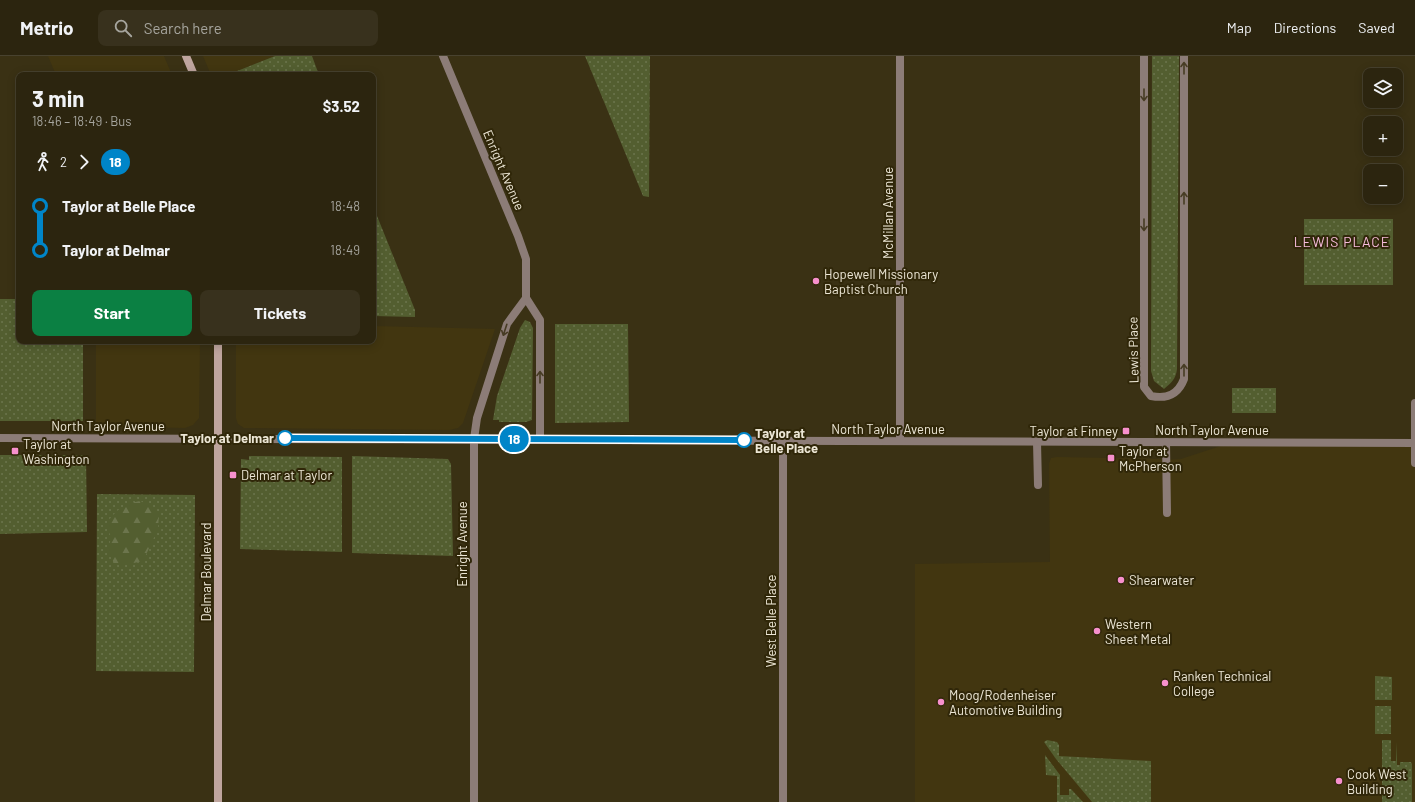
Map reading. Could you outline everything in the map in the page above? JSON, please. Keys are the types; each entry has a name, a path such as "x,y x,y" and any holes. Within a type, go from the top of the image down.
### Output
{"main road":[{"path":"186,56 193,72"},
{"name":"Delmar Boulevard","path":"218,344 218,802"}],"street":[{"name":"Enright Avenue","path":"443,56 518,236 526,259 526,298 507,324 477,418 474,439 474,802"},
{"name":"McMillan Avenue","path":"900,56 900,441"},
{"name":"Lewis Place","path":"1144,56 1144,387 1151,396 1162,398 1175,393 1181,388 1184,379 1184,56"},
{"path":"526,298 540,320 540,439"},
{"path":"1415,403 1415,463"},
{"name":"North Taylor Avenue","path":"0,438 1415,443"},
{"name":"West Belle Place","path":"783,802 784,440"},
{"path":"1037,442 1038,485"},
{"path":"1166,442 1167,512"}],"shaded area":[{"path":"48,56 164,56 171,72 55,72"},
{"path":"203,56 275,56 235,72 210,72"},
{"path":"376,326 495,329 463,423 458,428 449,430 244,428 238,424 236,418 236,344 376,344"},
{"path":"96,344 200,344 199,418 193,425 185,428 96,426"},
{"name":"Ranken Technical College","path":"1230,443 1415,443 1415,802 915,802 915,564 1050,562 1049,464 1051,458 1181,459"}],"green space":[{"path":"275,56 312,56 318,72 235,72"},
{"path":"585,56 650,56 649,197 643,196"},
{"path":"1152,56 1179,56 1177,369 1171,383 1164,389 1154,381 1151,371"},
{"path":"376,213 415,310 415,317 376,316"},
{"path":"1304,219 1393,219 1393,285 1304,285"},
{"path":"0,299 16,299 16,344 83,344 83,421 0,421"},
{"path":"525,320 530,322 533,328 532,420 526,422 499,422 499,420 493,420 497,396 520,328"},
{"path":"555,324 628,324 629,422 555,423"},
{"path":"1232,388 1276,388 1276,413 1232,413"},
{"path":"0,455 86,455 87,532 0,534"},
{"path":"249,456 342,457 342,552 240,549 241,459 249,460"},
{"path":"352,456 448,459 451,464 453,556 352,553"},
{"path":"97,494 195,495 194,672 96,671"},
{"path":"140,501 147,504 159,514 158,529 143,561 129,564 114,563 108,552 111,537 106,524 120,508"},
{"path":"1375,676 1392,677 1392,700 1375,700"},
{"path":"1375,706 1391,706 1391,734 1375,734"},
{"path":"1047,740 1057,742 1059,745 1059,756 1151,761 1151,802 1092,802 1056,759 1044,742"},
{"path":"1382,740 1391,740 1391,761 1396,761 1397,742 1397,765 1400,765 1400,762 1411,762 1412,764 1412,802 1382,802"},
{"path":"1045,755 1060,775 1060,795 1069,795 1069,789 1071,789 1083,802 1057,802 1057,776 1046,775"}],"bus line":[{"name":"18","path":"285,438 744,440"}],"place":[{"name":"Hopewell Missionary Baptist Church","path":"816,281"},
{"name":"Taylor at Finney","path":"1126,431"},
{"name":"Taylor at Delmar","path":"285,438"},
{"name":"Taylor at Belle Place","path":"744,440"},
{"name":"Taylor at Washington","path":"15,451"},
{"name":"Taylor at McPherson","path":"1111,458"},
{"name":"Delmar at Taylor","path":"233,475"},
{"name":"Shearwater","path":"1121,580"},
{"name":"Western Sheet Metal","path":"1097,631"},
{"name":"Ranken Technical College","path":"1165,683"},
{"name":"Moog/Rodenheiser Automotive Building","path":"941,702"},
{"name":"Cook West Building","path":"1339,781"}],"district":[{"name":"LEWIS PLACE","path":"1342,241"}]}
